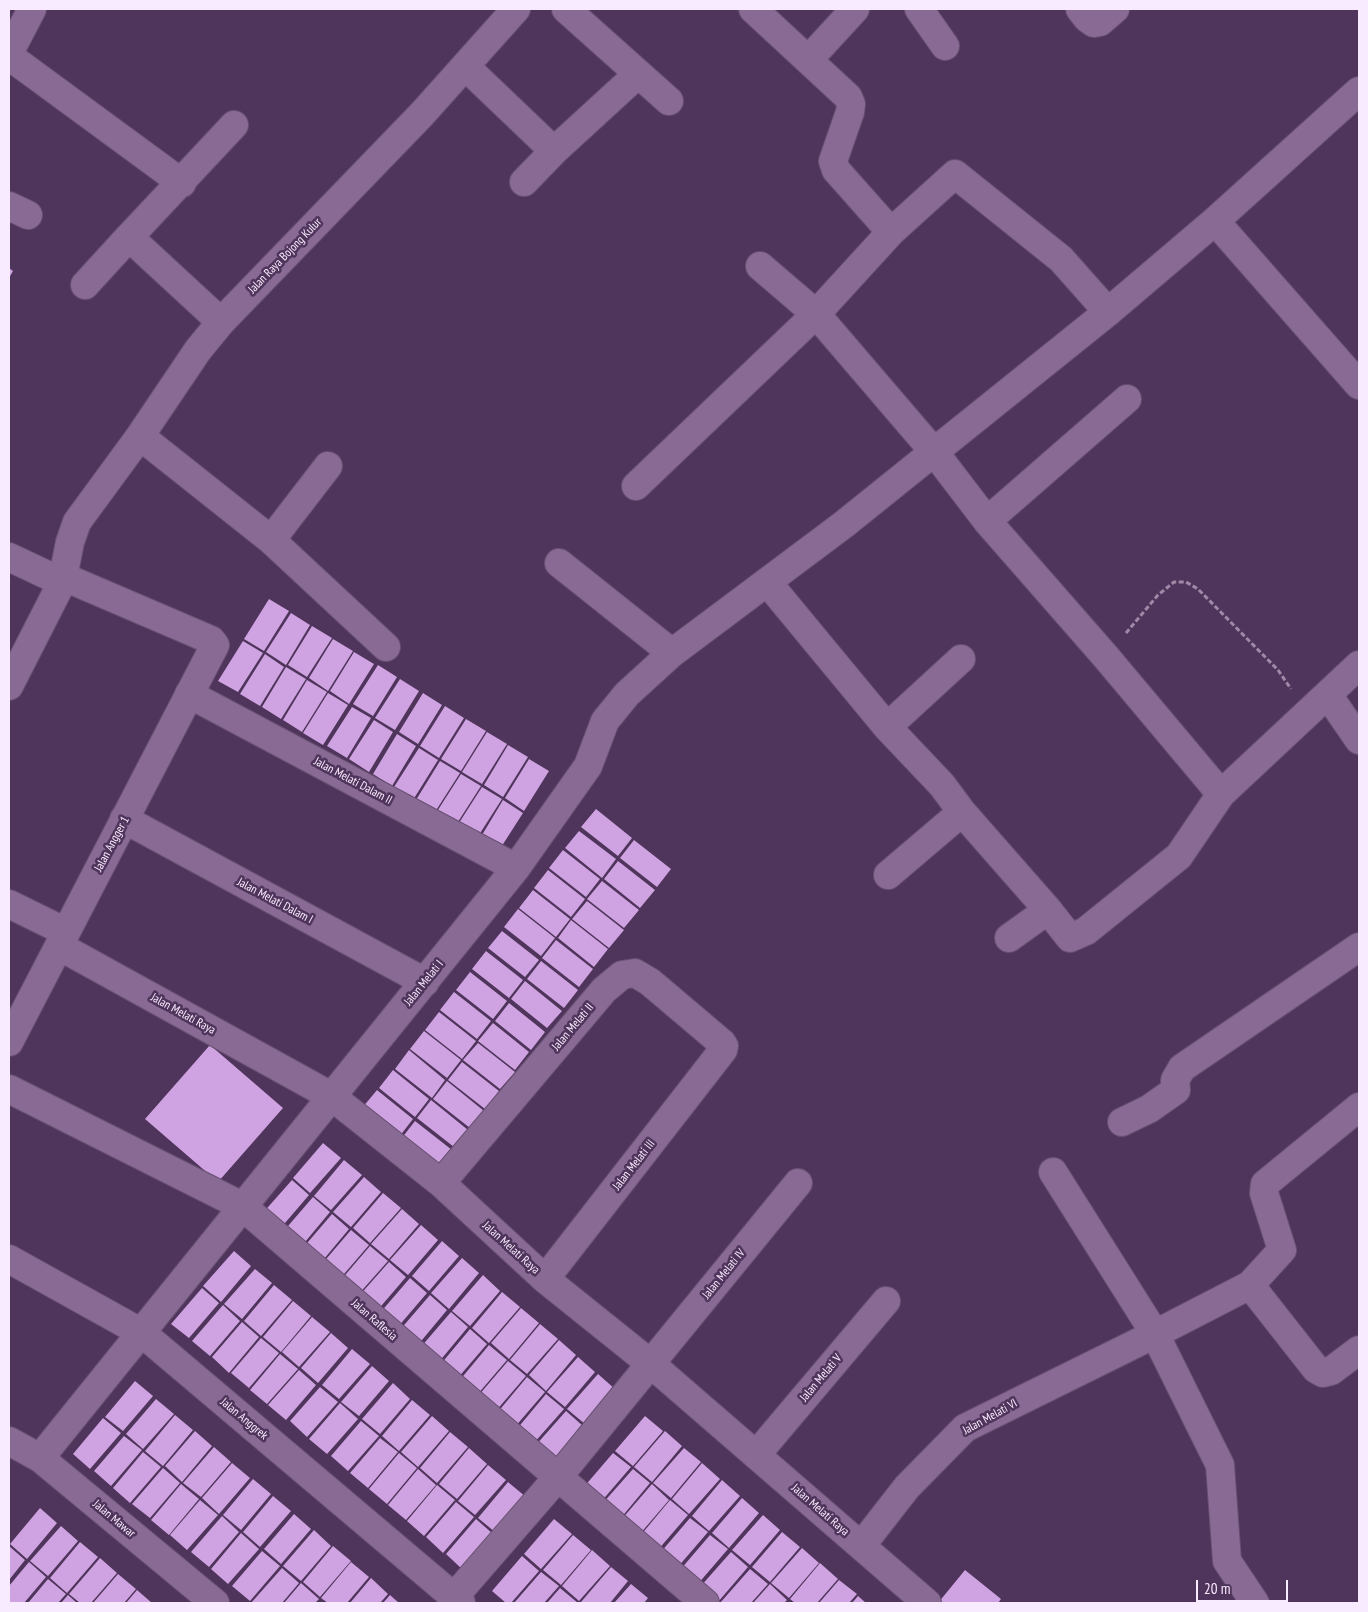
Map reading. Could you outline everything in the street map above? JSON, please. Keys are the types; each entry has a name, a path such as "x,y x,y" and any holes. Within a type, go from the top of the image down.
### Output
{"street":[{"path":"32,9 9,54 182,183"},
{"name":"Jalan Raya Bojong Kulur","path":"9,686 63,580 70,542 77,522 140,436 198,350 221,322 422,114 516,9"},
{"path":"566,9 669,101"},
{"path":"753,9 848,97 851,104 833,162 836,170 891,232"},
{"path":"809,59 855,9"},
{"path":"919,9 946,46"},
{"path":"1080,9 1087,18 1094,22 1100,22 1115,9"},
{"path":"465,66 554,151"},
{"path":"524,182 554,151 638,74"},
{"name":"Jalan Melati I","path":"40,1458 516,868 588,766 605,721 627,694 672,653 768,583 935,453 1108,312 1215,221 1359,91"},
{"path":"85,285 234,125"},
{"path":"636,486 816,314 891,232 955,174 1061,259 1108,312"},
{"path":"1215,221 1359,385"},
{"path":"129,237 221,322"},
{"path":"760,266 816,314 935,453 987,522 1106,657 1221,794"},
{"path":"987,522 1127,399"},
{"path":"140,436 271,540 386,647"},
{"path":"271,540 328,466"},
{"path":"9,557 63,580"},
{"path":"559,563 672,653"},
{"name":"Jalan Angger 1","path":"9,1042 215,645 211,640 63,580"},
{"path":"768,583 887,727 942,785 962,812 1056,919 1070,938 1086,931 1179,856 1221,794 1359,665"},
{"path":"887,727 961,659"},
{"name":"Jalan Melati Dalam II","path":"189,694 516,868"},
{"path":"1328,695 1359,740"},
{"path":"888,875 962,812"},
{"name":"Jalan Melati Dalam I","path":"124,820 425,982"},
{"name":"Jalan Melati Raya","path":"9,904 62,939 331,1096 441,1184 545,1279 651,1364 926,1603"},
{"path":"1009,938 1056,919"},
{"path":"1122,1122 1149,1109 1176,1090 1175,1080 1182,1068 1359,947"},
{"name":"Jalan Melati II","path":"441,1184 604,990 622,975 634,973 650,982 722,1043 724,1046 723,1050"},
{"name":"Jalan Melati III","path":"545,1279 723,1050"},
{"name":"Jalan Raflesia","path":"9,1090 242,1206 705,1603"},
{"name":"Jalan Melati VI","path":"861,1546 907,1487 965,1428 1155,1334 1250,1284 1282,1250 1264,1193 1266,1184 1359,1107"},
{"path":"1053,1172 1155,1334 1220,1465 1227,1561 1255,1603"},
{"name":"Jalan Melati IV","path":"456,1601 798,1183"},
{"name":"Jalan Anggrek","path":"9,1259 142,1333 456,1601"},
{"path":"1250,1284 1316,1369 1323,1373 1331,1371 1359,1350"},
{"name":"Jalan Melati V","path":"756,1455 886,1302"},
{"name":"Jalan Mawar","path":"9,1441 40,1458 215,1603"}],"path":[{"path":"1106,657 1158,595 1174,582 1186,582 1198,589 1278,670 1307,712"}],"building":[{"path":"9,268 13,271 9,278"},
{"path":"269,599 289,611 264,651 244,639"},
{"path":"291,613 310,625 286,665 266,652"},
{"path":"312,626 332,638 307,677 288,665"},
{"path":"333,639 353,651 328,691 309,678"},
{"path":"243,641 263,653 238,692 218,681"},
{"path":"354,652 374,664 349,704 330,691"},
{"path":"265,654 284,667 260,706 240,694"},
{"path":"378,665 397,677 373,716 353,704"},
{"path":"286,667 306,679 281,719 262,707"},
{"path":"400,679 419,691 395,730 375,718"},
{"path":"307,680 327,692 302,732 283,720"},
{"path":"328,693 348,705 323,745 303,733"},
{"path":"423,693 442,705 418,744 399,732"},
{"path":"445,706 464,718 439,758 420,746"},
{"path":"352,707 371,718 347,758 327,746"},
{"path":"466,719 486,731 461,771 441,759"},
{"path":"374,720 393,732 369,772 349,759"},
{"path":"487,732 507,744 482,784 462,772"},
{"path":"397,734 416,746 392,786 373,774"},
{"path":"508,745 528,757 503,797 484,785"},
{"path":"419,748 438,760 413,800 394,787"},
{"path":"529,759 549,771 524,811 505,798"},
{"path":"440,761 460,773 435,812 416,800"},
{"path":"461,774 481,786 456,825 436,813"},
{"path":"482,787 502,799 477,838 457,826"},
{"path":"503,800 523,813 498,852 479,840"},
{"path":"596,809 632,838 618,856 581,827"},
{"path":"579,831 616,859 602,878 565,848"},
{"path":"634,840 671,869 657,887 620,858"},
{"path":"563,850 600,879 586,897 549,868"},
{"path":"618,861 655,890 640,908 604,879"},
{"path":"548,870 585,899 571,917 534,888"},
{"path":"602,881 639,910 624,928 587,899"},
{"path":"533,890 570,919 556,937 519,908"},
{"path":"587,901 624,930 609,948 572,919"},
{"path":"518,909 555,938 541,956 504,927"},
{"path":"571,920 608,949 594,967 558,938"},
{"path":"502,931 539,960 525,977 488,948"},
{"path":"556,940 593,969 579,987 542,958"},
{"path":"486,951 523,980 509,998 472,969"},
{"path":"541,961 578,990 564,1008 527,979"},
{"path":"470,972 507,1001 493,1019 456,990"},
{"path":"525,981 562,1011 547,1028 511,999"},
{"path":"454,992 491,1021 477,1039 440,1010"},
{"path":"509,1003 545,1032 531,1050 495,1021"},
{"path":"439,1012 476,1041 462,1059 425,1030"},
{"path":"493,1023 529,1052 515,1070 478,1041"},
{"path":"424,1031 461,1060 447,1078 410,1049"},
{"path":"478,1043 515,1072 500,1089 463,1060"},
{"path":"210,1045 283,1108 218,1182 145,1119"},
{"path":"409,1050 445,1080 432,1098 395,1069"},
{"path":"462,1062 499,1091 485,1109 448,1080"},
{"path":"393,1070 429,1099 415,1117 379,1088"},
{"path":"447,1081 484,1111 470,1128 433,1099"},
{"path":"377,1090 413,1119 399,1137 362,1108"},
{"path":"431,1100 468,1130 454,1147 417,1118"},
{"path":"415,1121 452,1150 438,1168 401,1139"},
{"path":"323,1143 341,1158 310,1193 293,1178"},
{"path":"344,1160 362,1175 331,1210 314,1196"},
{"path":"364,1177 381,1192 351,1227 333,1212"},
{"path":"292,1180 309,1195 279,1230 261,1215"},
{"path":"383,1193 401,1208 370,1243 353,1228"},
{"path":"313,1197 330,1212 300,1248 282,1233"},
{"path":"402,1209 419,1224 389,1259 371,1244"},
{"path":"332,1214 349,1229 319,1265 302,1249"},
{"path":"421,1225 438,1240 408,1275 390,1260"},
{"path":"351,1230 369,1245 338,1281 321,1265"},
{"path":"442,1241 459,1256 429,1291 412,1276"},
{"path":"370,1246 388,1261 357,1296 340,1281"},
{"path":"234,1251 251,1266 221,1302 203,1286"},
{"path":"462,1258 479,1273 449,1309 431,1293"},
{"path":"389,1262 406,1277 376,1312 358,1297"},
{"path":"255,1269 272,1283 242,1319 224,1304"},
{"path":"483,1275 500,1291 470,1326 452,1311"},
{"path":"410,1278 427,1293 397,1328 379,1314"},
{"path":"274,1285 292,1300 261,1336 244,1321"},
{"path":"202,1288 219,1303 189,1338 171,1324"},
{"path":"502,1292 520,1307 489,1343 472,1328"},
{"path":"430,1295 447,1310 417,1346 399,1331"},
{"path":"293,1301 311,1316 281,1352 263,1337"},
{"path":"223,1305 240,1321 210,1356 192,1341"},
{"path":"521,1308 539,1323 509,1359 491,1343"},
{"path":"451,1312 468,1327 438,1363 420,1348"},
{"path":"312,1317 330,1332 299,1367 282,1352"},
{"path":"242,1322 259,1337 229,1373 212,1357"},
{"path":"540,1324 558,1339 527,1374 510,1360"},
{"path":"470,1329 487,1344 457,1379 440,1365"},
{"path":"331,1333 348,1348 318,1383 301,1368"},
{"path":"261,1338 279,1353 249,1388 231,1373"},
{"path":"559,1340 576,1355 546,1391 529,1375"},
{"path":"489,1345 507,1360 477,1395 459,1381"},
{"path":"352,1349 370,1364 339,1399 322,1385"},
{"path":"280,1354 298,1369 267,1404 250,1390"},
{"path":"578,1357 595,1372 565,1407 547,1392"},
{"path":"508,1361 526,1376 495,1412 478,1396"},
{"path":"372,1366 389,1381 359,1416 341,1402"},
{"path":"299,1370 316,1385 286,1420 268,1405"},
{"path":"598,1374 615,1389 585,1424 567,1409"},
{"path":"527,1377 545,1392 514,1428 497,1413"},
{"path":"135,1381 153,1396 123,1431 105,1417"},
{"path":"393,1383 410,1399 380,1434 362,1419"},
{"path":"320,1387 338,1402 307,1437 290,1421"},
{"path":"546,1394 564,1409 533,1444 516,1430"},
{"path":"156,1399 174,1414 143,1449 126,1434"},
{"path":"412,1400 430,1415 399,1451 382,1436"},
{"path":"340,1403 358,1419 327,1454 309,1439"},
{"path":"566,1411 583,1426 553,1461 535,1446"},
{"path":"175,1415 193,1430 163,1466 145,1451"},
{"path":"432,1416 449,1431 418,1467 401,1452"},
{"path":"645,1416 663,1431 633,1466 615,1451"},
{"path":"103,1418 121,1433 90,1469 73,1454"},
{"path":"361,1421 379,1436 348,1471 331,1456"},
{"path":"195,1431 212,1446 182,1482 165,1466"},
{"path":"665,1431 682,1446 652,1482 634,1467"},
{"path":"450,1432 468,1447 437,1483 420,1468"},
{"path":"124,1436 142,1450 111,1486 94,1471"},
{"path":"380,1438 398,1452 368,1488 350,1473"},
{"path":"214,1447 231,1462 201,1497 183,1483"},
{"path":"469,1448 487,1464 457,1499 439,1484"},
{"path":"684,1448 701,1462 671,1498 653,1483"},
{"path":"143,1452 161,1467 130,1503 113,1488"},
{"path":"399,1453 417,1468 387,1504 369,1489"},
{"path":"613,1453 631,1467 600,1503 583,1488"},
{"path":"232,1463 250,1478 219,1514 202,1498"},
{"path":"702,1463 720,1479 689,1514 672,1499"},
{"path":"488,1465 506,1480 475,1515 458,1501"},
{"path":"163,1468 180,1483 150,1518 132,1504"},
{"path":"418,1469 436,1485 406,1520 388,1505"},
{"path":"633,1469 650,1483 620,1519 602,1504"},
{"path":"253,1479 271,1494 241,1530 223,1515"},
{"path":"722,1480 740,1496 709,1531 692,1516"},
{"path":"508,1482 526,1497 495,1532 478,1518"},
{"path":"181,1484 199,1499 169,1535 151,1520"},
{"path":"652,1484 669,1500 639,1535 621,1520"},
{"path":"437,1485 455,1500 424,1536 407,1521"},
{"path":"273,1496 291,1511 260,1547 243,1532"},
{"path":"742,1498 759,1513 729,1548 712,1533"},
{"path":"200,1500 218,1515 187,1550 170,1535"},
{"path":"670,1500 688,1515 657,1551 640,1536"},
{"path":"456,1502 474,1517 443,1553 426,1537"},
{"path":"40,1508 57,1523 27,1559 10,1544"},
{"path":"294,1514 311,1529 281,1564 264,1549"},
{"path":"763,1515 780,1530 750,1565 732,1550"},
{"path":"222,1516 239,1532 209,1567 191,1552"},
{"path":"690,1518 708,1532 677,1568 660,1553"},
{"path":"476,1519 493,1534 463,1570 446,1554"},
{"path":"554,1519 572,1534 541,1569 524,1554"},
{"path":"61,1526 78,1541 48,1576 30,1561"},
{"path":"314,1530 331,1546 301,1581 283,1566"},
{"path":"782,1532 800,1547 770,1582 752,1567"},
{"path":"241,1533 259,1549 228,1584 211,1569"},
{"path":"573,1535 591,1550 561,1585 543,1570"},
{"path":"710,1535 728,1549 697,1585 680,1570"},
{"path":"80,1542 98,1557 67,1593 50,1578"},
{"path":"9,1546 25,1560 9,1580"},
{"path":"333,1546 351,1561 320,1597 303,1582"},
{"path":"802,1548 819,1563 789,1598 771,1583"},
{"path":"592,1550 610,1566 579,1601 562,1586"},
{"path":"262,1551 280,1566 250,1601 232,1586"},
{"path":"731,1552 748,1567 718,1602 700,1587"},
{"path":"522,1556 539,1571 511,1603 506,1603 492,1591"},
{"path":"100,1558 117,1573 91,1603 80,1603 69,1594"},
{"path":"29,1562 46,1577 24,1603 9,1603 9,1586"},
{"path":"351,1562 369,1577 347,1603 328,1603 321,1598"},
{"path":"820,1563 838,1579 817,1603 795,1603 790,1599"},
{"path":"611,1567 628,1581 610,1603 581,1602"},
{"path":"282,1568 299,1583 282,1603 251,1603"},
{"path":"750,1569 768,1584 751,1603 720,1603"},
{"path":"965,1570 1001,1599 998,1603 938,1603"},
{"path":"541,1572 559,1586 544,1603 514,1603"},
{"path":"118,1574 136,1589 124,1603 93,1603"},
{"path":"371,1578 388,1594 380,1603 350,1603"},
{"path":"48,1579 66,1594 58,1603 28,1603"},
{"path":"839,1580 857,1594 849,1603 819,1603"},
{"path":"301,1583 319,1599 315,1603 284,1603"},
{"path":"631,1584 648,1598 644,1603 614,1603"},
{"path":"770,1584 787,1600 784,1603 753,1603"},
{"path":"560,1588 578,1603 547,1603"},
{"path":"137,1590 152,1603 126,1603"},
{"path":"68,1595 77,1603 61,1603"},
{"path":"390,1595 399,1603 383,1603"},
{"path":"858,1596 866,1603 852,1603"}]}
